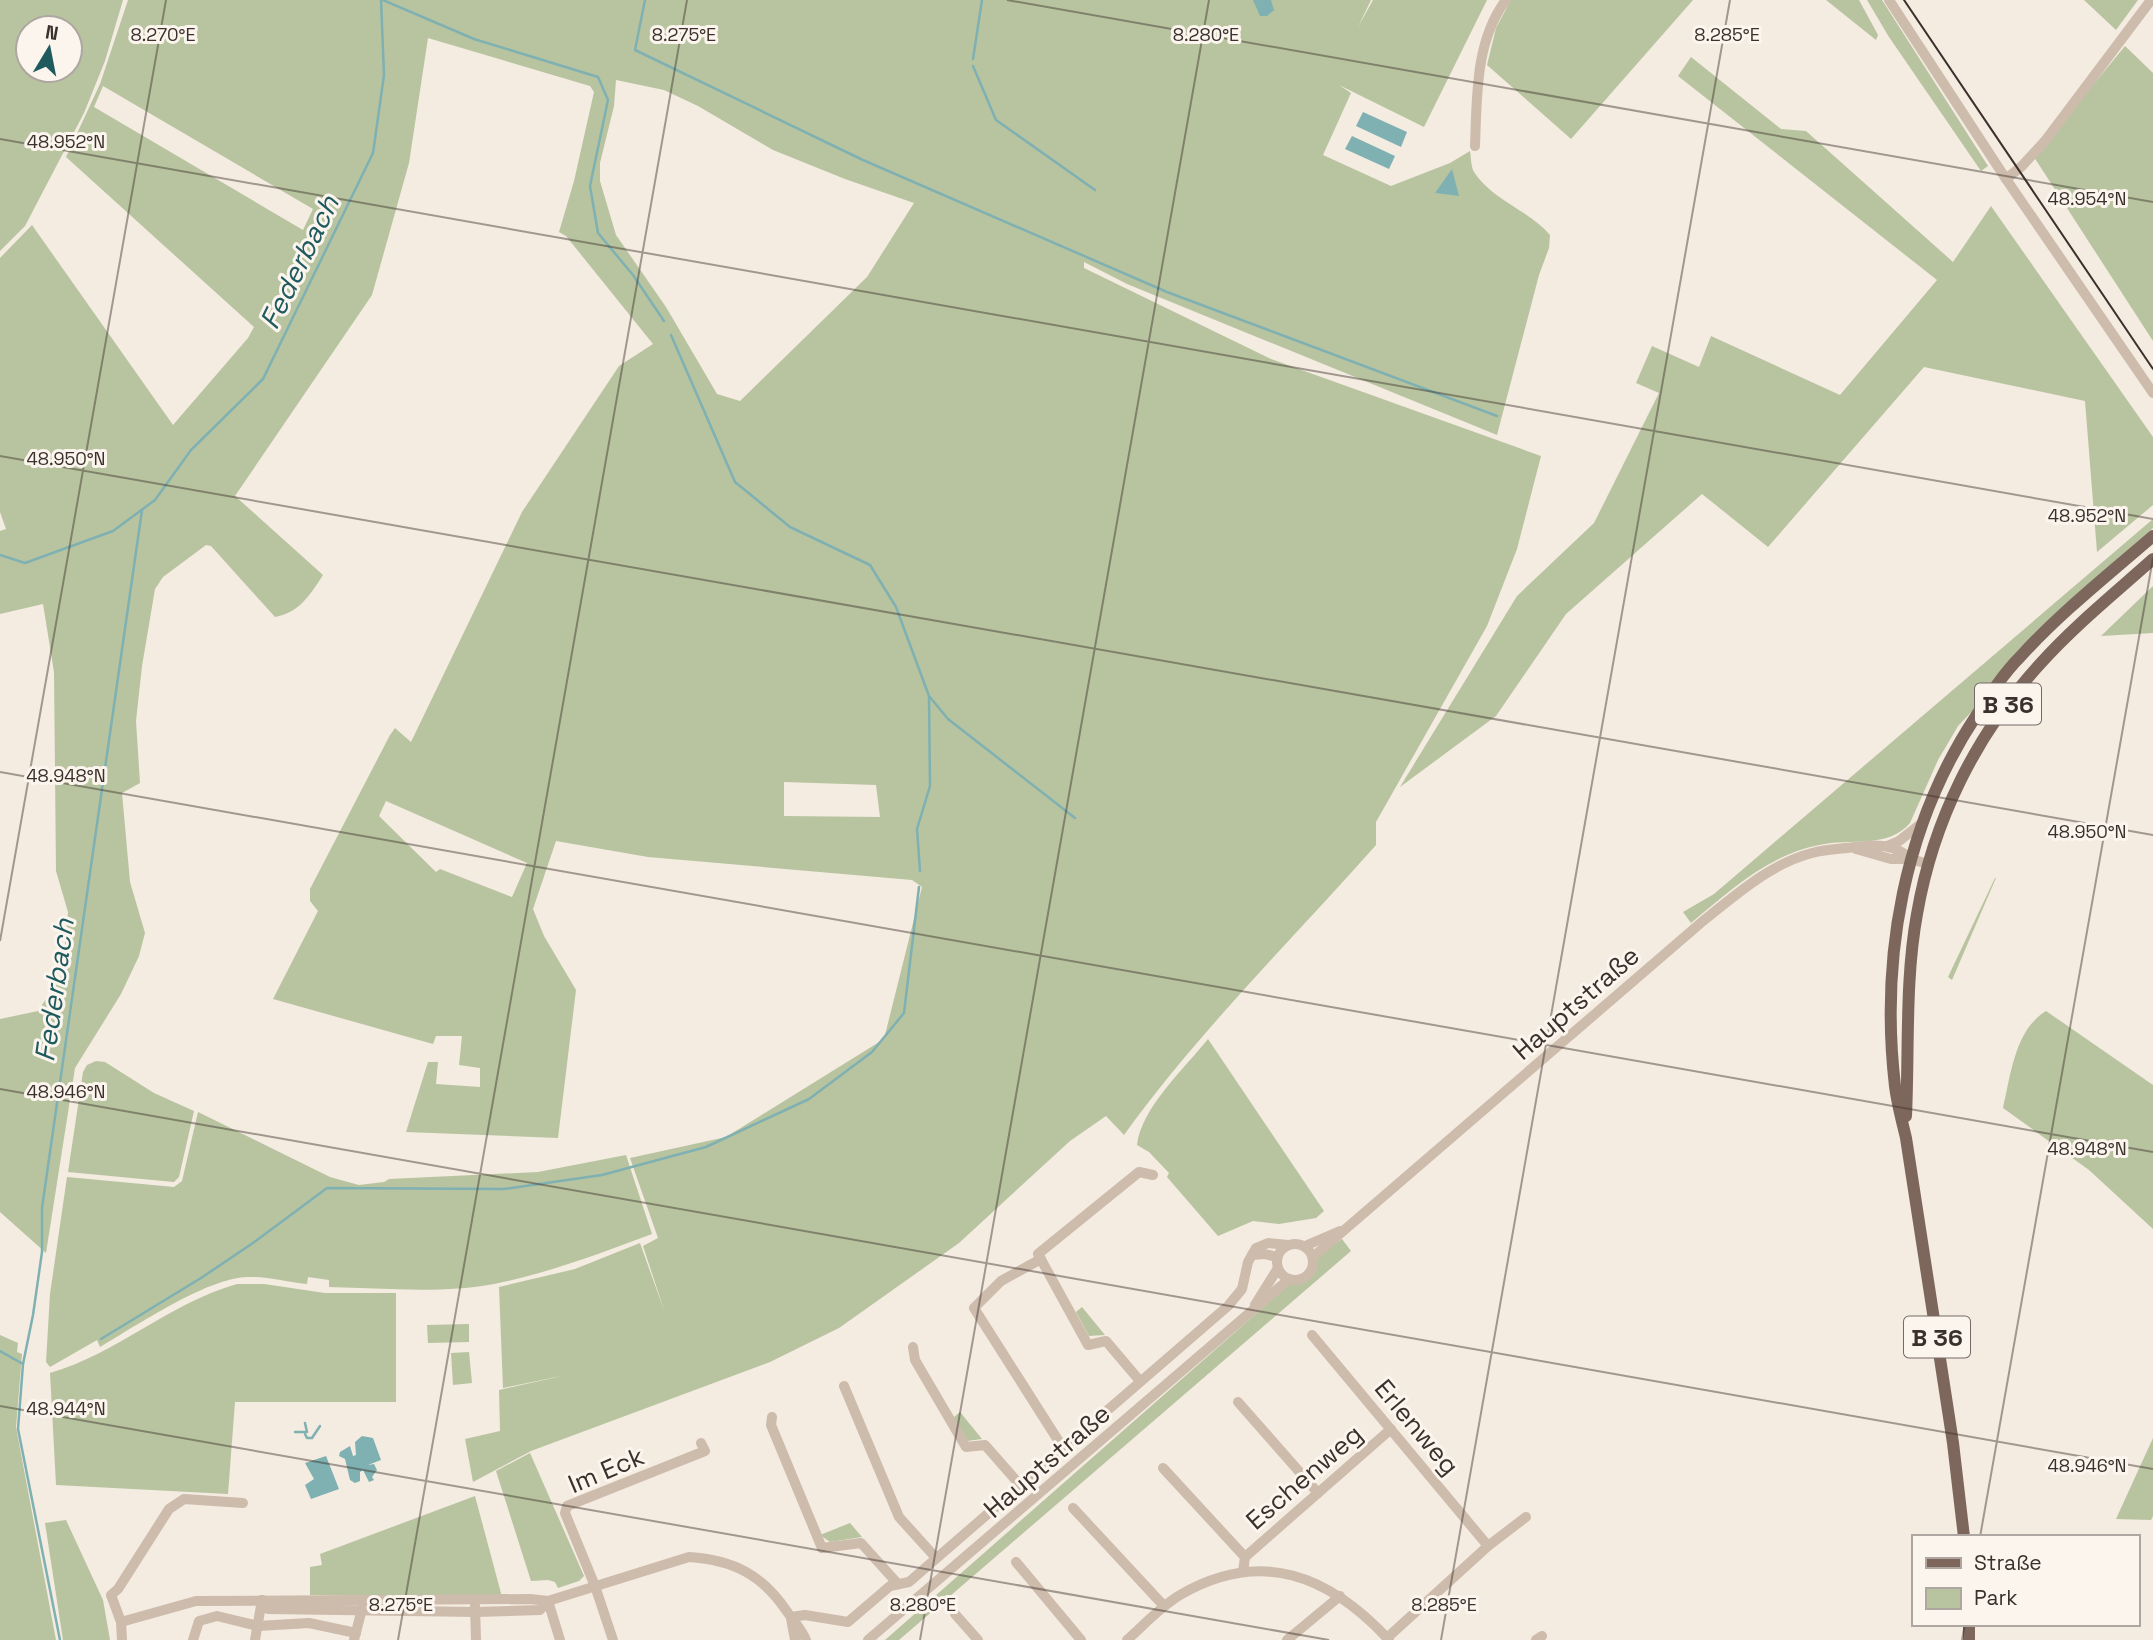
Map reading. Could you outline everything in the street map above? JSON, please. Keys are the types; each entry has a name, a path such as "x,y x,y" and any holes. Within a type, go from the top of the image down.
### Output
{"main road":[{"name":"B 36","path":"1964,1535 1951,1430 1906,1138 1895,1088 1892,997 1897,925 1911,859 1922,823 1933,795 1964,735 2018,658 2153,536"},
{"name":"B 36","path":"1906,1138 1916,916 1928,864 1955,789 1993,724 2041,663 2153,559"}],"street":[{"path":"1475,146 1477,101 1488,31 1506,0"},
{"path":"1889,0 2006,179 2153,393"},
{"path":"2006,179 2045,141 2151,0"},
{"path":"1887,846 1905,837 1922,823"},
{"name":"Hauptstraße","path":"868,1640 1289,1279 1301,1279 1307,1275 1313,1265 1313,1257 1346,1227 1745,887 1787,862 1810,853 1887,846 1904,852 1911,859"},
{"name":"Hauptstraße","path":"1852,848 1891,859 1911,859 1928,864"},
{"path":"1140,1381 1107,1341 1088,1345 1038,1254 1139,1172 1153,1175"},
{"name":"Hauptstraße","path":"1252,1255 1261,1244 1295,1243 1305,1246 1346,1227"},
{"path":"1287,1245 1277,1257 1278,1268 1289,1279"},
{"path":"1305,1246 1313,1257"},
{"path":"791,1617 805,1615 848,1622 890,1586 909,1582 1237,1296 1245,1281 1252,1255 1277,1257"},
{"path":"1041,1259 1001,1282 974,1308 1063,1448"},
{"name":"Hauptstraße","path":"1251,1312 1278,1268"},
{"name":"Erlenweg","path":"1312,1335 1488,1546"},
{"path":"913,1347 915,1360 966,1447 985,1445 1020,1485"},
{"path":"844,1386 899,1517 936,1558"},
{"path":"1238,1402 1318,1493"},
{"path":"772,1417 771,1424 822,1548 861,1543 898,1584"},
{"name":"Eschenweg","path":"1245,1557 1391,1429"},
{"name":"Im Eck","path":"613,1640 595,1586 565,1513 567,1506 705,1451 701,1443"},
{"path":"1163,1468 1245,1557 1243,1572"},
{"path":"122,1640 121,1622 111,1595 118,1589 169,1509 184,1499 243,1503"},
{"path":"1073,1508 1164,1606"},
{"path":"1127,1640 1179,1596 1209,1581 1243,1572 1291,1576 1313,1582 1340,1596 1388,1639 1488,1546 1526,1517"},
{"path":"363,1606 475,1600 548,1601 689,1557 708,1558 743,1570 761,1580 778,1596 800,1626 806,1640"},
{"path":"1016,1562 1081,1640"},
{"path":"1287,1640 1340,1596"},
{"path":"121,1622 196,1601 262,1600 476,1612 540,1610 548,1601"},
{"path":"255,1640 262,1600"},
{"path":"475,1600 476,1640"},
{"path":"548,1601 560,1640"},
{"path":"192,1640 199,1621 217,1616 258,1626 309,1623 355,1636 363,1606"},
{"path":"955,1614 978,1640"},
{"path":"791,1617 795,1640"}],"green space":[{"path":"0,0 123,0 105,61 84,113 25,226 0,251"},
{"path":"128,0 1371,0 1358,27 1373,0 1487,0 1424,127 1339,85 1351,93 1323,155 1391,186 1450,163 1470,151 1473,170 1482,182 1550,235 1549,248 1539,275 1497,435 1127,284 1084,262 1084,268 1271,359 1541,456 1517,549 1487,626 1376,822 1376,845 1214,1023 1124,1135 1106,1116 1070,1141 959,1243 839,1328 770,1362 531,1451 473,1482 465,1439 500,1431 499,1390 566,1375 503,1388 499,1287 575,1269 640,1243 665,1313 643,1246 658,1238 630,1158 726,1137 884,1039 922,887 912,880 648,857 556,841 533,909 544,936 576,990 558,1138 406,1132 428,1062 438,1062 436,1084 480,1087 480,1068 459,1065 462,1036 436,1036 433,1044 273,999 318,911 310,901 310,889 390,735 395,728 411,742 522,512 619,366 653,344 566,236 559,232 574,181 594,92 590,86 428,38 409,163 372,295 235,496 323,575 297,607 275,617 211,546 206,545 163,577 155,589 136,721 140,783 122,793 130,882 145,933 139,956 121,994 75,1068 46,1253 0,1212 0,1019 38,1011 62,975 68,912 56,871 54,672 43,604 0,614 0,531 6,529 0,512 0,258 32,225 173,425 248,338 254,327 66,157 100,84","holes":["616,80 664,90 698,106 773,150 914,203 867,277 740,401 717,394 666,307 616,235 600,181 600,163 614,106","103,86 313,209 303,230 94,107","784,782 876,785 880,817 784,816","386,801 527,863 512,897 440,869 436,872 379,816"]},
{"path":"1511,0 1693,0 1571,139 1487,65 1496,28"},
{"path":"1826,0 1859,0 1878,35 1876,40"},
{"path":"1867,0 1882,0 1988,166 1981,171 1889,37"},
{"path":"2084,0 2138,0 2116,30"},
{"path":"2125,46 2153,73 2153,341 2034,157"},
{"path":"1691,57 1781,129 1806,131 1953,262 1991,206 2153,437 2153,505 2097,552 2085,401 1924,367 1768,547 1702,494 1566,614 1496,716 1400,787 1517,596 1594,523 1659,393 1636,383 1652,346 1699,367 1711,336 1840,395 1937,280 1678,76"},
{"path":"2153,519 2153,528 2112,564 1958,726 1938,760 1910,823 1901,831 1880,840 1819,845 1783,857 1750,876 1691,923 1683,912 1714,894"},
{"path":"2153,586 2153,633 2101,636"},
{"path":"1996,878 1952,980 1948,977"},
{"path":"2046,1011 2153,1085 2153,1229 2089,1170 2003,1108 2021,1041 2027,1029"},
{"path":"1208,1039 1324,1211 1316,1218 1279,1224 1253,1221 1218,1236 1167,1177 1169,1173 1149,1152 1137,1145 1140,1131 1155,1103"},
{"path":"96,1061 105,1062 154,1093 194,1111 179,1177 174,1182 68,1172 83,1072 87,1065"},
{"path":"198,1112 330,1177 359,1185 389,1179 538,1172 626,1155 652,1234 555,1268 474,1287 412,1290 329,1287 329,1280 308,1277 307,1284 254,1277 231,1279 172,1304 100,1347 97,1340 50,1367 46,1362 50,1294 67,1177 174,1187 182,1181"},
{"path":"1342,1239 1351,1251 899,1640 885,1640 1290,1284 1308,1278 1320,1255"},
{"path":"237,1284 264,1284 325,1293 396,1293 396,1402 235,1402 228,1494 56,1485 50,1373 98,1354 212,1292"},
{"path":"1082,1307 1105,1335 1089,1336 1076,1312"},
{"path":"469,1324 469,1342 428,1343 427,1325"},
{"path":"0,1335 18,1343 17,1352 22,1354 16,1427 56,1640 0,1640"},
{"path":"469,1352 472,1383 453,1385 451,1353"},
{"path":"960,1412 982,1439 967,1441 953,1418"},
{"path":"2153,1438 2153,1516 2151,1520 2116,1519"},
{"path":"530,1453 584,1576 579,1581 558,1588 555,1582 548,1580 531,1581 496,1471"},
{"path":"475,1496 502,1597 310,1595 310,1567 322,1565 320,1554"},
{"path":"66,1520 103,1600 110,1640 63,1640 45,1523"},
{"path":"850,1523 862,1537 830,1542 820,1535"}],"water":[{"path":"1253,0 1271,0 1274,10 1267,16 1260,16"},
{"path":"1363,112 1407,132 1401,147 1356,126"},
{"path":"1352,136 1395,156 1389,169 1345,149"},
{"path":"1452,169 1459,196 1435,193"},
{"path":"362,1436 373,1438 381,1460 368,1465 374,1464 377,1470 372,1477 374,1480 369,1482 363,1470 360,1472 360,1481 355,1483 350,1480 345,1459 339,1456 340,1452 350,1446 353,1456 356,1455 355,1442"},
{"path":"326,1456 339,1489 311,1499 305,1485 314,1479 305,1463"}],"waterway":[{"name":"Federbach","path":"0,555 25,563 113,531 155,500 191,450 263,379 373,153 384,75 381,0"},
{"path":"383,0 474,39 598,77 608,100 590,186 598,233 633,275 664,321"},
{"path":"645,0 635,50 863,160 1167,292 1497,416"},
{"path":"973,59 982,0"},
{"path":"973,66 996,120 1095,190"},
{"path":"671,335 735,482 790,527 870,565 896,607 929,696 948,719 1075,818"},
{"name":"Federbach","path":"60,1640 18,1429 23,1364 42,1252 42,1208 142,510"},
{"path":"920,871 917,829 930,786 929,698"},
{"path":"101,1339 201,1278 327,1188 504,1189 602,1175 706,1147 809,1099 872,1052 904,1013 919,887"},
{"path":"0,1351 23,1364"},
{"path":"295,1432 307,1432 305,1423"},
{"path":"305,1434 307,1438 312,1438 320,1426"}],"tram line":[{"path":"1904,0 2153,369"}]}
